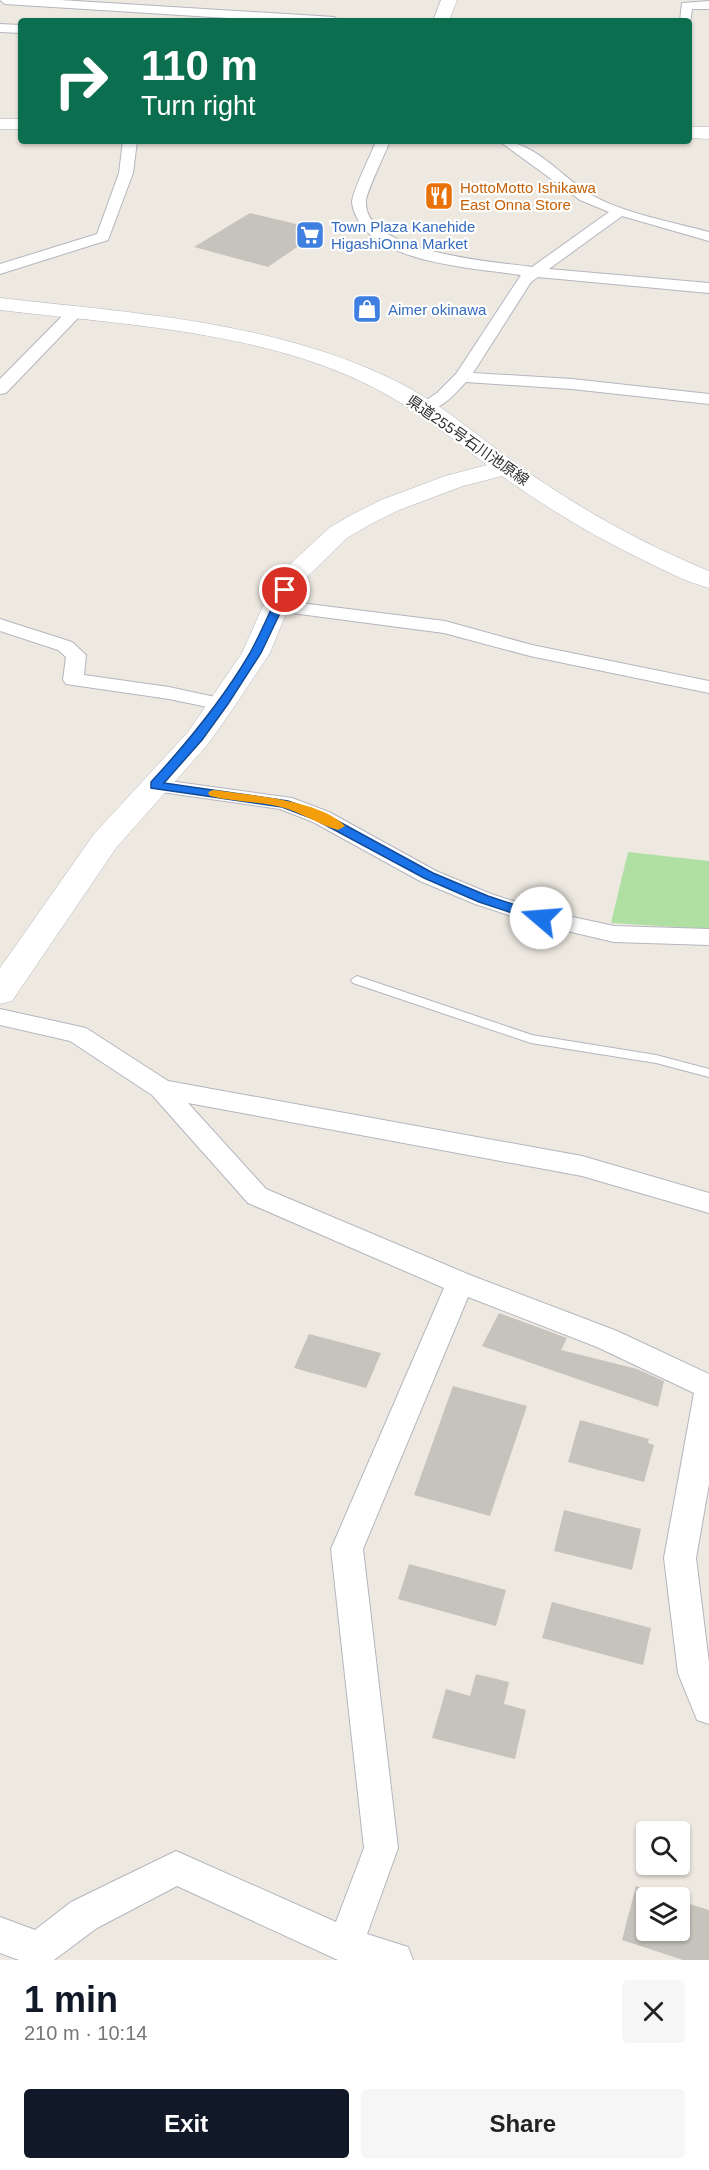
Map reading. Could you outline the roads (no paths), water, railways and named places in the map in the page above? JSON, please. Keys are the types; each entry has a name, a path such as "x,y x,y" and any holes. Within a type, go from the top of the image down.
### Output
{"main road":[{"path":"442,18 449,0"},
{"path":"0,124 18,124"},
{"path":"692,132 709,133"},
{"name":"県道255号石川池原線","path":"0,304 176,326 303,352 365,375 425,406 506,467 618,539 709,580"},
{"path":"0,993 105,841 198,738 222,704 256,653 276,606 295,574 338,533 390,505 454,481 506,467"}],"street":[{"path":"5,0 97,3 294,18"},
{"path":"97,3 104,18"},
{"path":"686,18 686,5 709,5"},
{"path":"0,28 18,29"},
{"path":"0,269 103,237 126,173 130,144"},
{"path":"382,144 359,202 363,216 371,230 398,245 424,255 534,272 709,288"},
{"path":"511,144 553,172 585,197 620,212 709,237"},
{"path":"425,406 443,397 462,377 525,279 620,212"},
{"path":"0,389 74,313"},
{"path":"462,377 572,384 709,399"},
{"path":"276,606 445,627 530,650 709,687"},
{"path":"0,624 65,646 76,655 73,680 169,693 222,704"},
{"path":"155,785 284,803 321,817 428,876 483,899 541,918 614,934 709,938"},
{"path":"0,1017 77,1034 160,1089 257,1196 460,1283 607,1339 709,1387"},
{"path":"160,1089 582,1166 709,1203"},
{"path":"345,1945 381,1848 347,1549 460,1283"},
{"path":"709,1392 680,1558 694,1672 709,1709"},
{"path":"0,1935 39,1949 84,1915 176,1868 345,1945 395,1960"}],"lane":[{"path":"357,980 531,1039 656,1059 709,1073"}],"place":[{"name":"HottoMotto Ishikawa East Onna Store","path":"439,196"},
{"name":"Town Plaza Kanehide HigashiOnna Market","path":"310,235"},
{"name":"Aimer okinawa","path":"367,309"}]}
